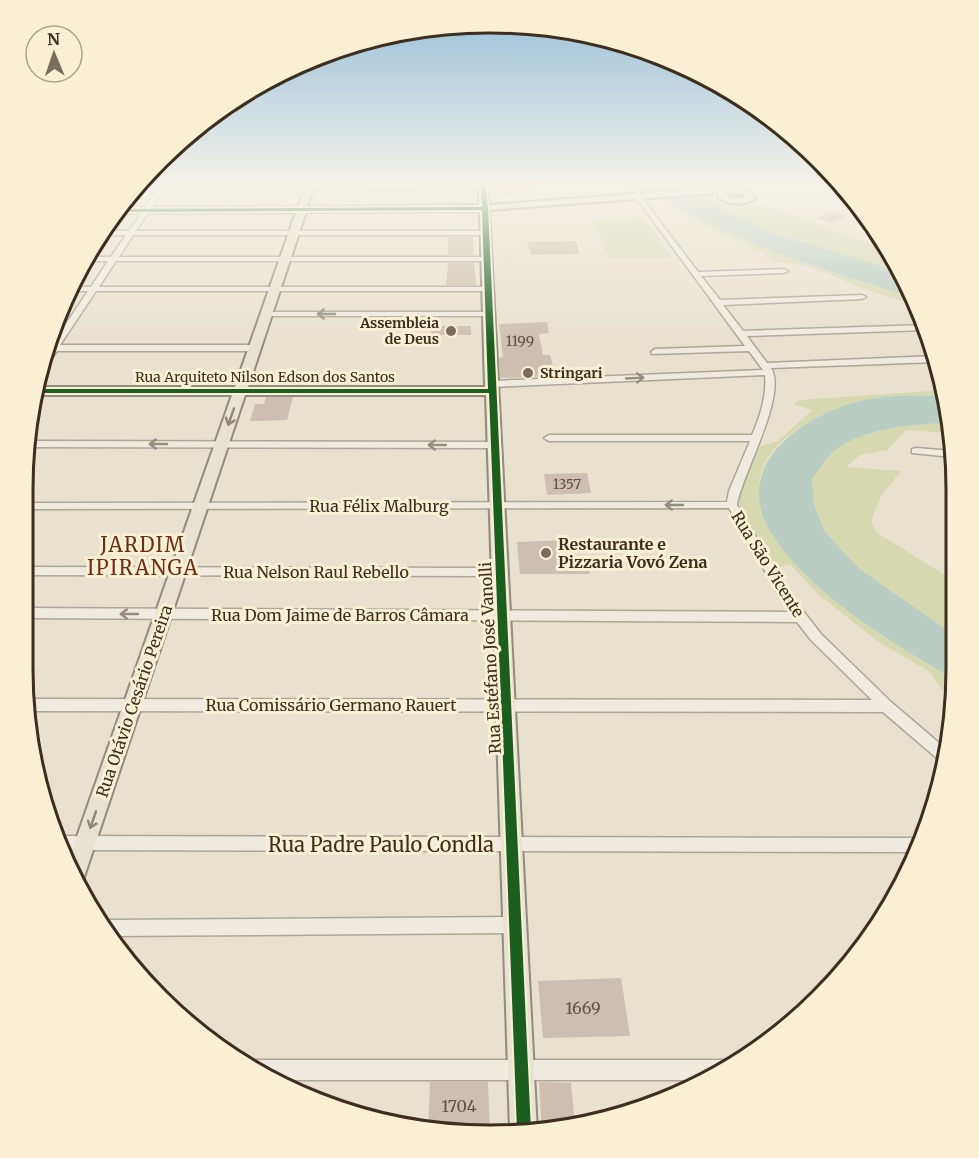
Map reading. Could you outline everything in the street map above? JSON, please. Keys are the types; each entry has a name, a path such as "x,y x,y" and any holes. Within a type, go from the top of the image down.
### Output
{"main road":[{"name":"Rua Otávio Cesário Pereira","path":"78,865 292,237"},
{"name":"Rua Estéfano José Vanolli","path":"486,237 524,1124"},
{"name":"Rua Arquiteto Nilson Edson dos Santos","path":"44,391 493,388"}],"street":[{"path":"58,341 129,237"},
{"path":"668,237 767,369"},
{"path":"95,259 487,259"},
{"path":"695,274 784,271"},
{"path":"80,289 488,289"},
{"path":"717,303 862,297"},
{"path":"266,315 489,314"},
{"path":"739,334 916,327"},
{"path":"55,351 254,348"},
{"path":"655,352 750,348"},
{"path":"493,388 927,360"},
{"name":"Rua São Vicente","path":"767,369 766,406 756,438 734,491 732,505 768,568 800,617 839,661 938,751"},
{"path":"549,438 756,438"},
{"path":"36,444 495,445"},
{"path":"916,451 944,453"},
{"name":"Rua Félix Malburg","path":"33,506 732,505"},
{"name":"Rua Nelson Raul Rebello","path":"33,571 501,572"},
{"name":"Rua Dom Jaime de Barros Câmara","path":"33,613 800,617"},
{"name":"Rua Comissário Germano Rauert","path":"35,705 886,706"},
{"name":"Rua Padre Paulo Condla","path":"68,843 910,845"},
{"path":"114,928 516,925"},
{"path":"272,1070 707,1070"}],"green space":[{"path":"600,237 658,237 671,257 610,259"},
{"path":"730,237 740,237 817,267 901,293 905,302 866,290 807,267 774,263 762,252 755,251 745,243"},
{"path":"787,237 852,237 875,245 889,269"},
{"path":"935,391 936,395 892,396 861,401 828,412 811,421 794,431 768,458 761,473 759,491 775,536 786,553 837,602 895,643 946,675 945,695 930,672 879,642 820,596 790,564 774,569 747,528 738,503 742,482 759,447 778,441 812,410 794,404 799,400"},
{"path":"941,424 942,432 906,430 888,450 860,455 846,467 901,471 881,496 871,521 876,532 946,576 946,629 861,570 825,532 814,505 812,479 829,456 840,447 854,439 886,429"}],"shaded area":[{"path":"741,237 787,237 889,269 901,293 818,267"},
{"path":"936,395 941,424 886,429 854,439 840,447 829,456 812,479 814,505 825,532 861,570 946,629 946,675 883,636 815,584 777,542 763,516 759,492 763,471 775,451 791,434 812,420 836,409 860,401 892,396"}],"building":[{"path":"448,237 473,237 474,255 448,255"},
{"path":"576,241 579,254 531,255 527,242"},
{"path":"448,263 474,263 476,285 446,285"},
{"path":"547,322 549,333 539,334 543,355 550,355 556,376 500,378 499,358 503,357 499,324"},
{"name":"Assembleia de Deus","path":"431,326 471,326 471,335 431,335"},
{"path":"266,397 293,397 287,420 250,421 255,404 264,404"},
{"path":"587,473 591,493 547,495 544,474"},
{"name":"Restaurante e Pizzaria Vovó Zena","path":"572,540 576,564 588,564 590,574 520,574 517,542"},
{"path":"621,978 630,1036 543,1038 538,981"},
{"path":"430,1082 488,1082 490,1125 428,1121"},
{"path":"539,1082 571,1083 574,1117 541,1122"}],"cycle path":[{"path":"485,237 524,1124"},
{"path":"44,391 493,391"}],"place":[{"name":"Assembleia de Deus","path":"451,331"},
{"name":"Stringari","path":"528,373"},
{"name":"Restaurante e Pizzaria Vovó Zena","path":"546,553"}],"district":[{"name":"JARDIM IPIRANGA","path":"143,556"}]}
